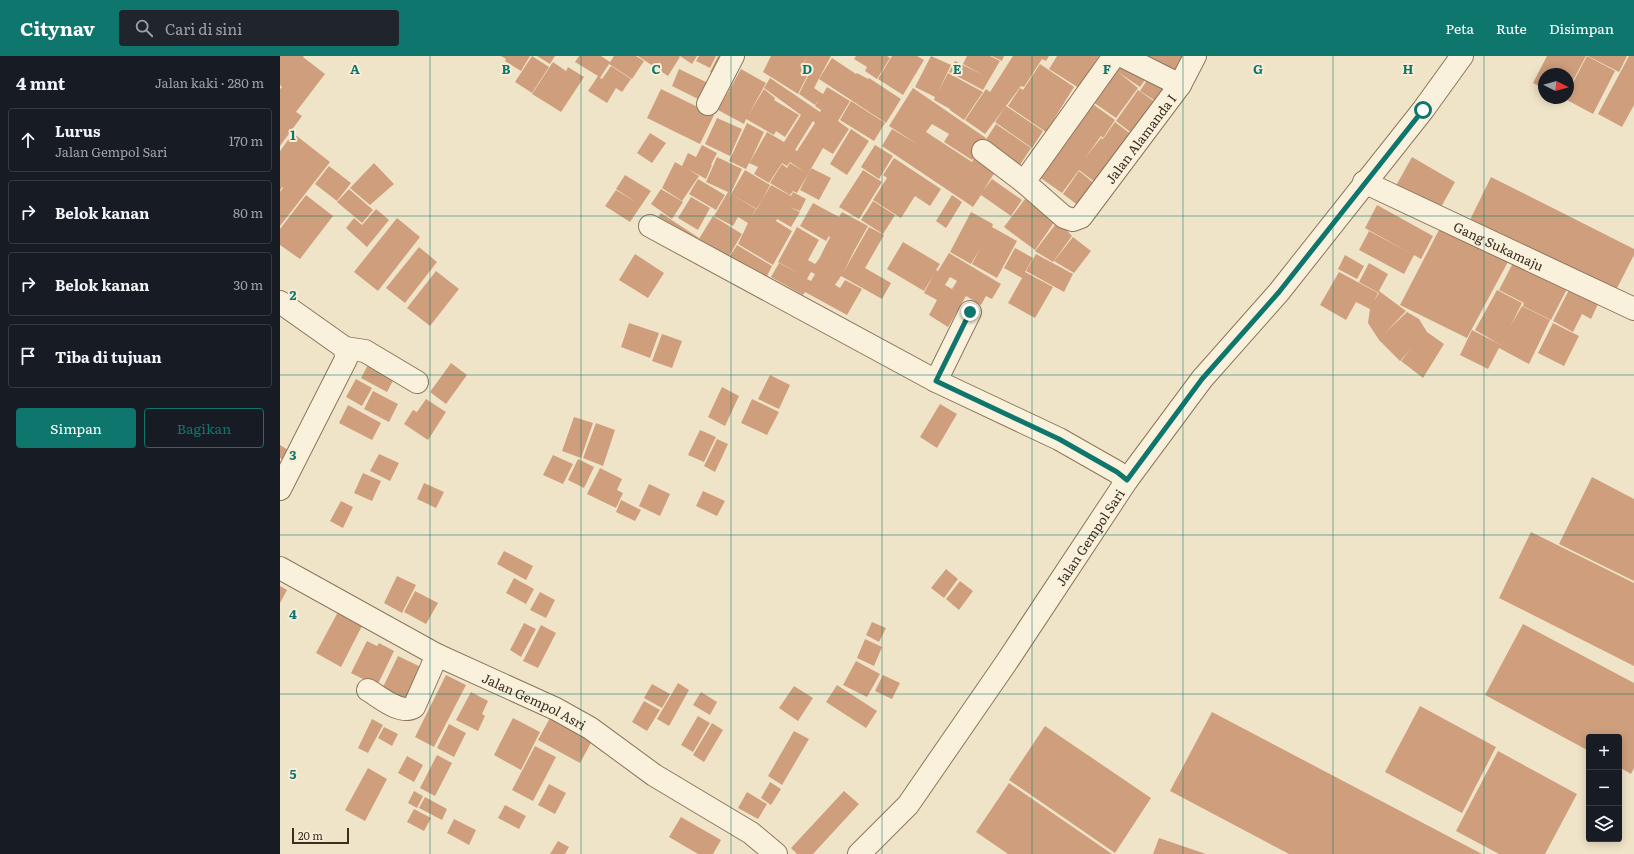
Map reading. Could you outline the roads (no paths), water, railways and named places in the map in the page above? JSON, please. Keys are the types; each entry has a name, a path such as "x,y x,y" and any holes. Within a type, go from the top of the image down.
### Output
{"street":[{"path":"708,104 733,56"},
{"path":"983,151 1024,182 1114,56"},
{"path":"1122,56 1180,85"},
{"name":"Jalan Alamanda I","path":"1024,182 1064,217 1073,220 1081,218 1180,85 1195,56"},
{"name":"Jalan Gempol Sari","path":"859,854 908,806 1002,669 1127,480 1202,379 1279,292 1364,182 1423,110 1462,56"},
{"name":"Gang Sukamaju","path":"1364,182 1634,309"},
{"path":"650,226 936,381 1059,439 1117,472 1127,480"},
{"path":"280,302 345,348 365,351 417,382"},
{"path":"936,381 970,312"},
{"path":"280,488 341,369 346,358 345,348"},
{"name":"Jalan Gempol Asri","path":"280,568 437,655 556,709 590,728 654,775 751,833 776,854"},
{"path":"368,690 402,709 408,710 414,707 437,655"}]}
